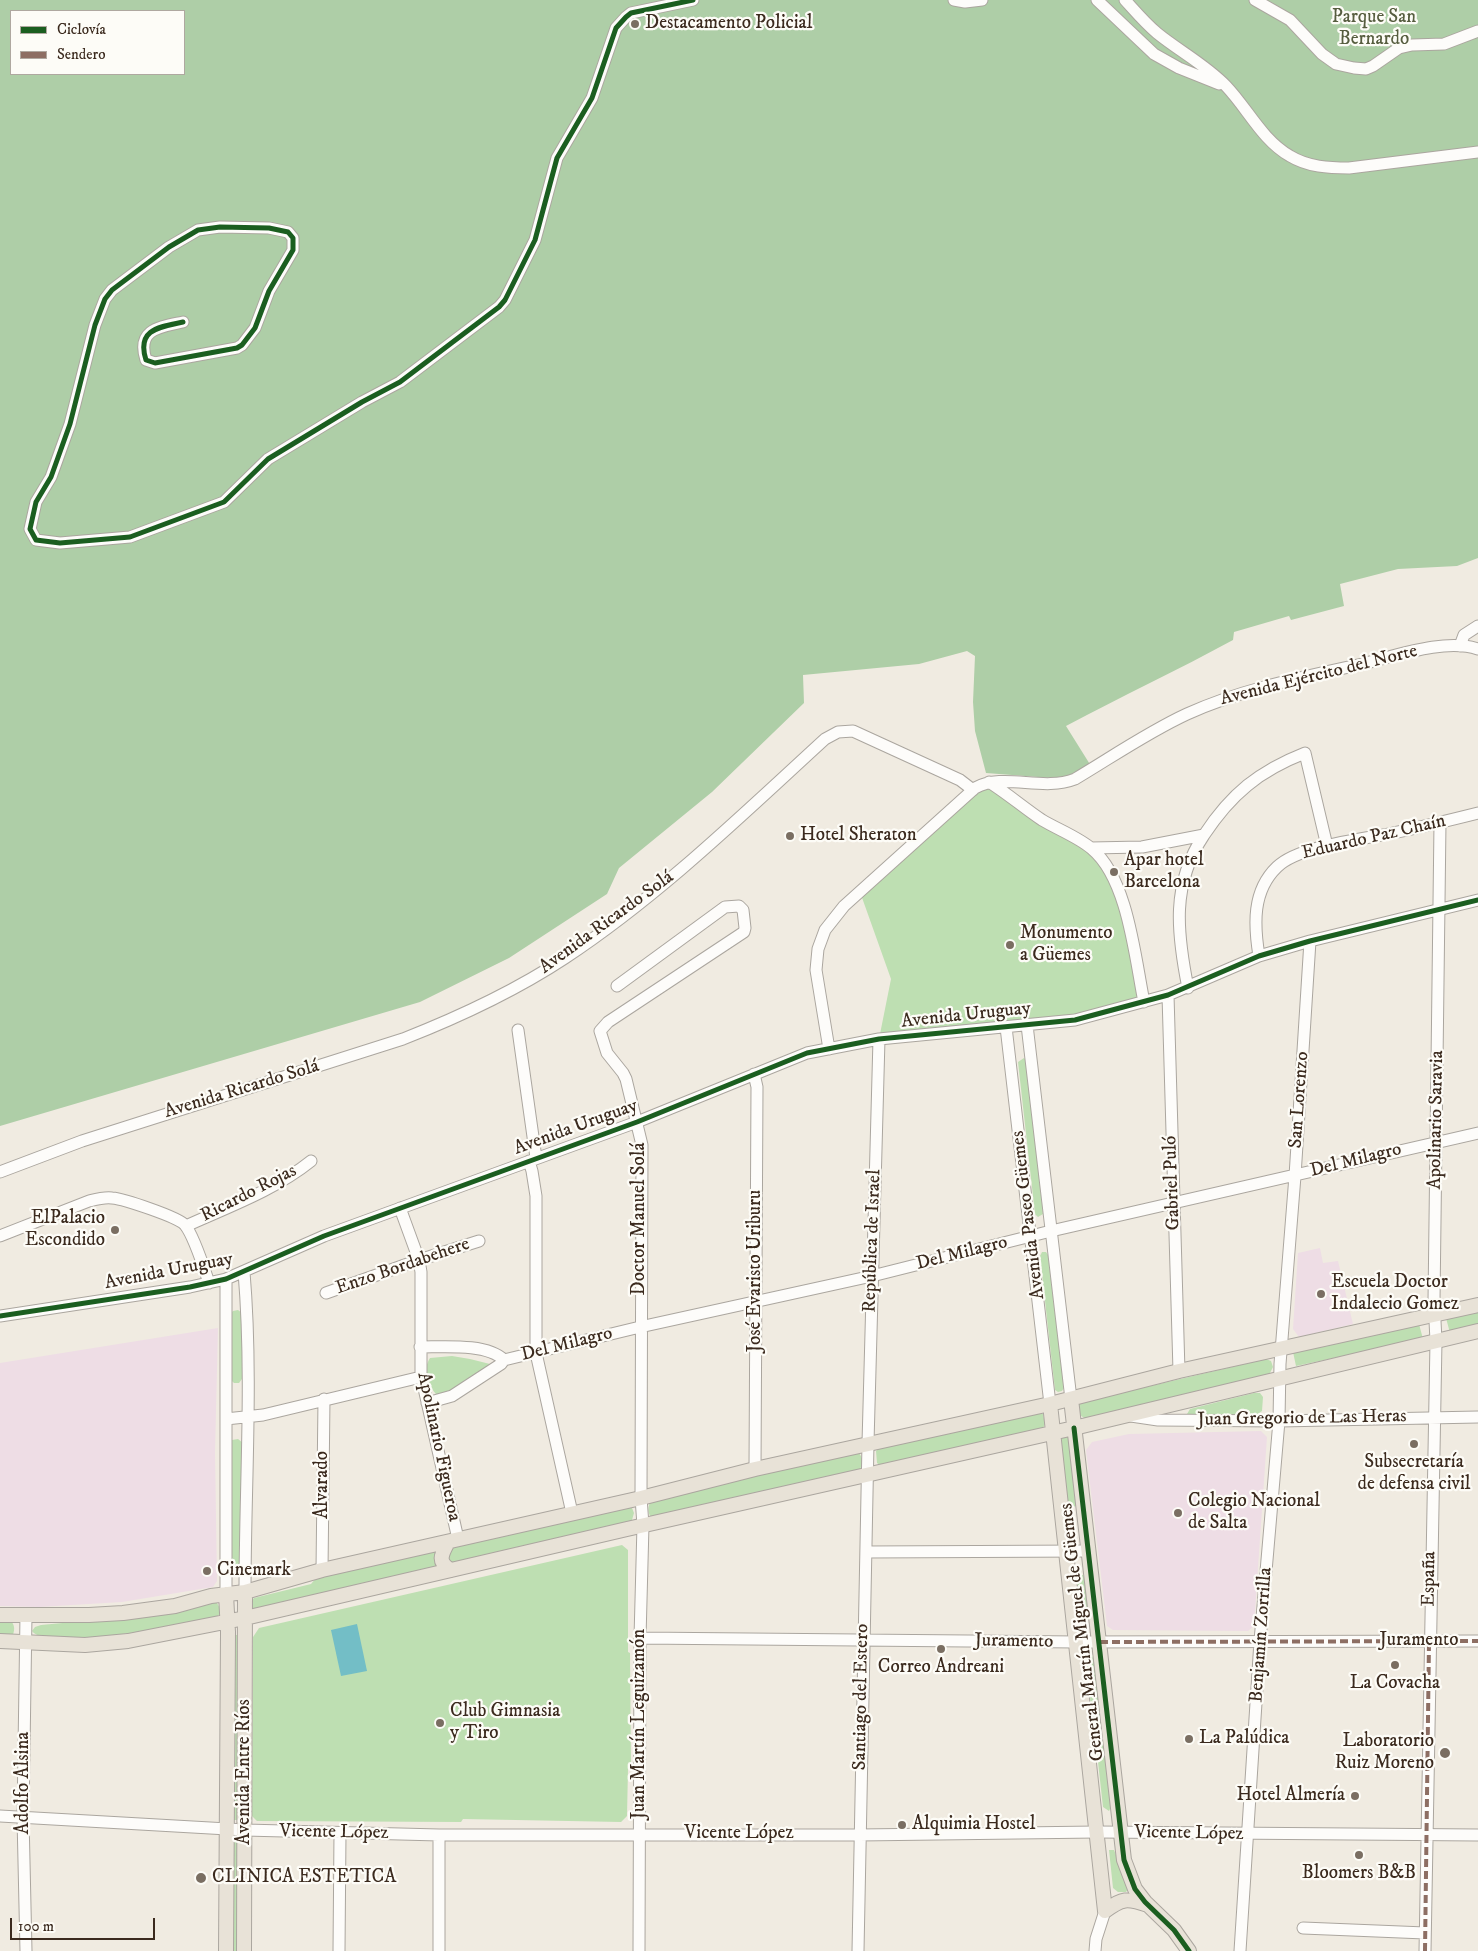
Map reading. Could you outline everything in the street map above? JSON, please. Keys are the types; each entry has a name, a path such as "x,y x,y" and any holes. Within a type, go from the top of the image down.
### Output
{"main road":[{"path":"0,1615 123,1613 175,1606 226,1594 245,1592 322,1570 641,1498 868,1443 1050,1404 1179,1371 1478,1304"},
{"path":"0,1641 84,1644 128,1642 227,1620 245,1618 643,1525 1053,1433 1478,1331"},
{"name":"General Martín Miguel de Güemes","path":"1070,1399 1100,1642 1124,1860 1135,1889 1174,1930 1189,1951"},
{"name":"General Martín Miguel de Güemes","path":"1050,1404 1088,1735 1105,1911"},
{"path":"451,1570 444,1566 442,1562 443,1551 453,1541"},
{"name":"Avenida Entre Ríos","path":"244,1951 245,1592"},
{"name":"Avenida Entre Ríos","path":"226,1594 226,1951"},
{"path":"1088,1735 1110,1733"},
{"path":"1105,1911 1120,1901 1126,1900 1151,1906"}],"street":[{"path":"183,322 152,329 144,343 143,351 146,360 155,363 237,348 242,345 254,328 269,291 292,250 293,238 288,232 269,228 220,227 198,230 169,247 112,290 95,325 70,424 55,469 36,502 30,529 36,540 60,543 130,537 224,502 268,459 362,402 405,379 499,307 505,300 535,240 557,158 592,98 616,28 631,14 694,0"},
{"path":"954,0 965,2 982,0"},
{"path":"1097,0 1154,54 1179,68 1226,86"},
{"path":"1125,0 1156,33 1205,68 1226,86 1252,121 1279,148 1305,164 1330,168 1349,168 1478,152"},
{"path":"1255,0 1290,20 1322,54 1336,64 1354,68 1366,69 1373,66 1399,48 1412,45 1444,44 1478,31"},
{"path":"1460,646 1464,635 1478,626"},
{"name":"Avenida Ejército del Norte","path":"829,1049 816,970 818,949 825,930 844,906 973,790 989,782 1053,785 1066,783 1173,721 1213,703 1288,680 1427,649 1460,646 1478,649"},
{"name":"Avenida Ricardo Solá","path":"0,1172 82,1141 403,1038 454,1018 525,982 566,957 661,886 708,847 825,739 838,732 853,731 960,780 973,790"},
{"path":"1188,988 1179,936 1181,888 1190,860 1204,835 1236,794 1279,764 1305,753 1327,846"},
{"path":"989,782 1041,819 1091,848 1106,866 1125,910 1144,1002"},
{"name":"Eduardo Paz Chaín","path":"1259,956 1256,934 1256,910 1262,891 1276,867 1290,858 1327,846 1440,823 1478,813"},
{"name":"Apolinario Saravia","path":"1433,1418 1436,1341 1434,1315 1440,823"},
{"path":"1091,848 1142,847 1204,835"},
{"name":"Avenida Uruguay","path":"0,1316 226,1279 324,1236 637,1122 801,1055 878,1039 1075,1020 1168,995 1259,956 1310,941 1478,900"},
{"name":"Doctor Manuel Solá","path":"617,986 725,907 741,906 744,910 744,932 608,1022 600,1031 607,1053 626,1079 642,1145 641,1498"},
{"name":"San Lorenzo","path":"1282,1349 1310,941"},
{"name":"Gabriel Puló","path":"1168,995 1179,1371"},
{"name":"Avenida Paseo Güemes","path":"1026,1025 1070,1399"},
{"name":"Avenida Paseo Güemes","path":"1006,1027 1050,1404"},
{"path":"518,1030 536,1196 536,1352 572,1513"},
{"name":"República de Israel","path":"868,1443 878,1039"},
{"name":"José Evaristo Uriburu","path":"754,1074 756,1087 757,1302 755,1469"},
{"name":"Del Milagro","path":"427,1403 452,1396 501,1364 504,1360 872,1276 1051,1231 1478,1133"},
{"name":"Ricardo Rojas","path":"186,1226 250,1197 291,1175 312,1160"},
{"path":"0,1236 89,1201 115,1198 174,1217 186,1226 209,1283"},
{"name":"Apolinario Figueroa","path":"400,1208 419,1260 421,1272 421,1377 453,1541"},
{"name":"Enzo Bordabehere","path":"326,1293 479,1241"},
{"path":"244,1272 248,1417 245,1592"},
{"path":"226,1279 226,1594"},
{"name":"Del Milagro","path":"420,1346 487,1350 504,1360"},
{"name":"Benjamín Zorrilla","path":"1240,1951 1260,1641 1282,1349"},
{"path":"226,1419 248,1417 421,1377"},
{"name":"Alvarado","path":"322,1570 324,1399"},
{"name":"Juan Gregorio de Las Heras","path":"1127,1415 1158,1420 1278,1421 1478,1417"},
{"name":"España","path":"1425,1951 1433,1418"},
{"name":"Santiago del Estero","path":"858,1951 868,1443"},
{"name":"Juan Martín Leguizamón","path":"639,1951 640,1638 643,1525 641,1498"},
{"path":"866,1552 1088,1551"},
{"name":"Adolfo Alsina","path":"26,1615 23,1817 26,1951"},
{"name":"Juramento","path":"640,1638 1077,1642 1478,1641"},
{"name":"Vicente López","path":"0,1816 226,1830 439,1835 859,1835 1097,1832 1248,1835 1478,1835"},
{"path":"339,1951 340,1833"},
{"path":"439,1835 439,1951"},
{"name":"General Martín Miguel de Güemes","path":"1095,1951 1096,1939 1105,1911"},
{"path":"1303,1928 1425,1933"}],"shaded area":[{"name":"Escuela Doctor Indalecio Gomez","path":"1320,1248 1323,1263 1338,1261 1353,1324 1299,1337 1293,1329 1298,1253"},
{"path":"218,1328 215,1452 217,1581 213,1587 122,1602 39,1607 0,1606 0,1363"},
{"name":"Colegio Nacional de Salta","path":"1261,1431 1267,1437 1254,1626 1248,1631 1113,1630 1107,1626 1086,1450 1092,1442 1129,1434"}],"green space":[{"name":"Parque San Bernardo","path":"0,0 1478,0 1478,558 1457,566 1398,569 1340,584 1344,606 1291,620 1289,616 1234,632 1233,640 1066,726 1091,766 1064,779 986,773 975,731 973,702 975,656 967,651 919,664 803,675 804,703 712,792 619,868 607,894 509,958 420,1002 0,1126"},
{"name":"Monumento a Güemes","path":"985,786 1079,841 1114,881 1144,1002 1075,1020 879,1039 891,979 860,892"},
{"path":"1024,1058 1027,1061 1043,1214 1038,1217 1035,1214 1018,1062"},
{"path":"1042,1252 1046,1252 1048,1255 1064,1388 1058,1392 1055,1390 1040,1256"},
{"path":"238,1310 242,1313 242,1379 239,1383 234,1383 231,1380 230,1314"},
{"path":"1478,1310 1478,1326 1450,1333 1446,1318"},
{"path":"1419,1324 1423,1339 1296,1366 1293,1352"},
{"path":"452,1356 490,1364 449,1393 437,1395 427,1378 426,1368 430,1358"},
{"path":"1266,1359 1271,1361 1273,1367 1269,1375 1088,1419 1081,1416 1079,1412 1079,1404 1082,1402"},
{"path":"1260,1393 1263,1397 1262,1411 1256,1415 1189,1416 1187,1414 1190,1409"},
{"path":"1039,1411 1043,1414 1045,1424 1042,1430 882,1467 877,1463 876,1451 879,1448"},
{"path":"1069,1436 1076,1506 1072,1507 1067,1503 1060,1437"},
{"path":"238,1439 243,1443 242,1573 232,1577 228,1575 229,1444 232,1440"},
{"path":"858,1452 862,1462 859,1471 652,1518 650,1516 648,1508 650,1502 657,1499"},
{"path":"624,1506 632,1508 634,1513 632,1520 625,1524 455,1564 448,1562 449,1547"},
{"name":"Club Gimnasia y Tiro","path":"622,1545 628,1550 631,1768 628,1769 627,1816 621,1822 463,1819 461,1822 257,1821 252,1816 253,1637 259,1628"},
{"path":"440,1548 442,1565 256,1609 251,1608 250,1602 254,1598 311,1584 317,1577"},
{"path":"1077,1575 1083,1575 1085,1579 1090,1619 1085,1622 1081,1619"},
{"path":"217,1603 221,1610 219,1615 214,1618 177,1626 119,1635 63,1639 43,1637 32,1631 35,1627 41,1625 159,1614"},
{"path":"0,1619 9,1619 11,1621 14,1627 13,1635 0,1636"},
{"path":"232,1635 239,1635 239,1820 232,1820"},
{"path":"1088,1655 1094,1656 1102,1726 1096,1729 1093,1725 1086,1659"},
{"path":"1099,1740 1105,1743 1111,1807 1109,1811 1103,1807 1096,1744"},
{"path":"232,1837 239,1837 239,1951 231,1951"},
{"path":"1109,1850 1114,1850 1129,1888 1126,1892 1118,1892 1113,1888"}],"water":[{"path":"357,1624 367,1671 341,1676 331,1630"}],"marked path":[{"path":"1425,1951 1429,1641"},
{"path":"1100,1642 1478,1641"}],"cycle path":[{"path":"183,322 159,328 147,336 144,342 146,360 155,363 237,348 242,345 255,328 269,291 293,250 293,238 288,232 269,228 220,227 198,230 169,247 112,290 105,299 95,325 70,424 51,477 36,502 30,529 36,540 60,543 130,537 224,502 268,459 362,402 400,382 499,307 505,300 535,240 557,158 592,98 616,28 631,13 693,0"},
{"path":"0,1316 190,1287 226,1279 324,1236 637,1122 807,1053 879,1039 1075,1020 1168,995 1259,956 1310,941 1478,900"},
{"path":"1074,1428 1124,1860 1135,1889 1145,1902 1174,1930 1189,1951"}],"place":[{"name":"Destacamento Policial","path":"635,24"},
{"name":"Hotel Sheraton","path":"790,836"},
{"name":"Apar hotel Barcelona","path":"1114,872"},
{"name":"Monumento a Güemes","path":"1010,945"},
{"name":"ElPalacio Escondido","path":"115,1230"},
{"name":"Escuela Doctor Indalecio Gomez","path":"1321,1294"},
{"name":"Subsecretaría de defensa civil","path":"1414,1444"},
{"name":"Colegio Nacional de Salta","path":"1178,1513"},
{"name":"Cinemark","path":"207,1571"},
{"name":"Correo Andreani","path":"941,1649"},
{"name":"La Covacha","path":"1395,1665"},
{"name":"Club Gimnasia y Tiro","path":"440,1723"},
{"name":"La Palúdica","path":"1189,1739"},
{"name":"Laboratorio Ruiz Moreno","path":"1445,1753"},
{"name":"Hotel Almería","path":"1355,1796"},
{"name":"Alquimia Hostel","path":"902,1825"},
{"name":"Bloomers B&B","path":"1359,1855"},
{"name":"CLINICA ESTETICA","path":"201,1878"}]}
